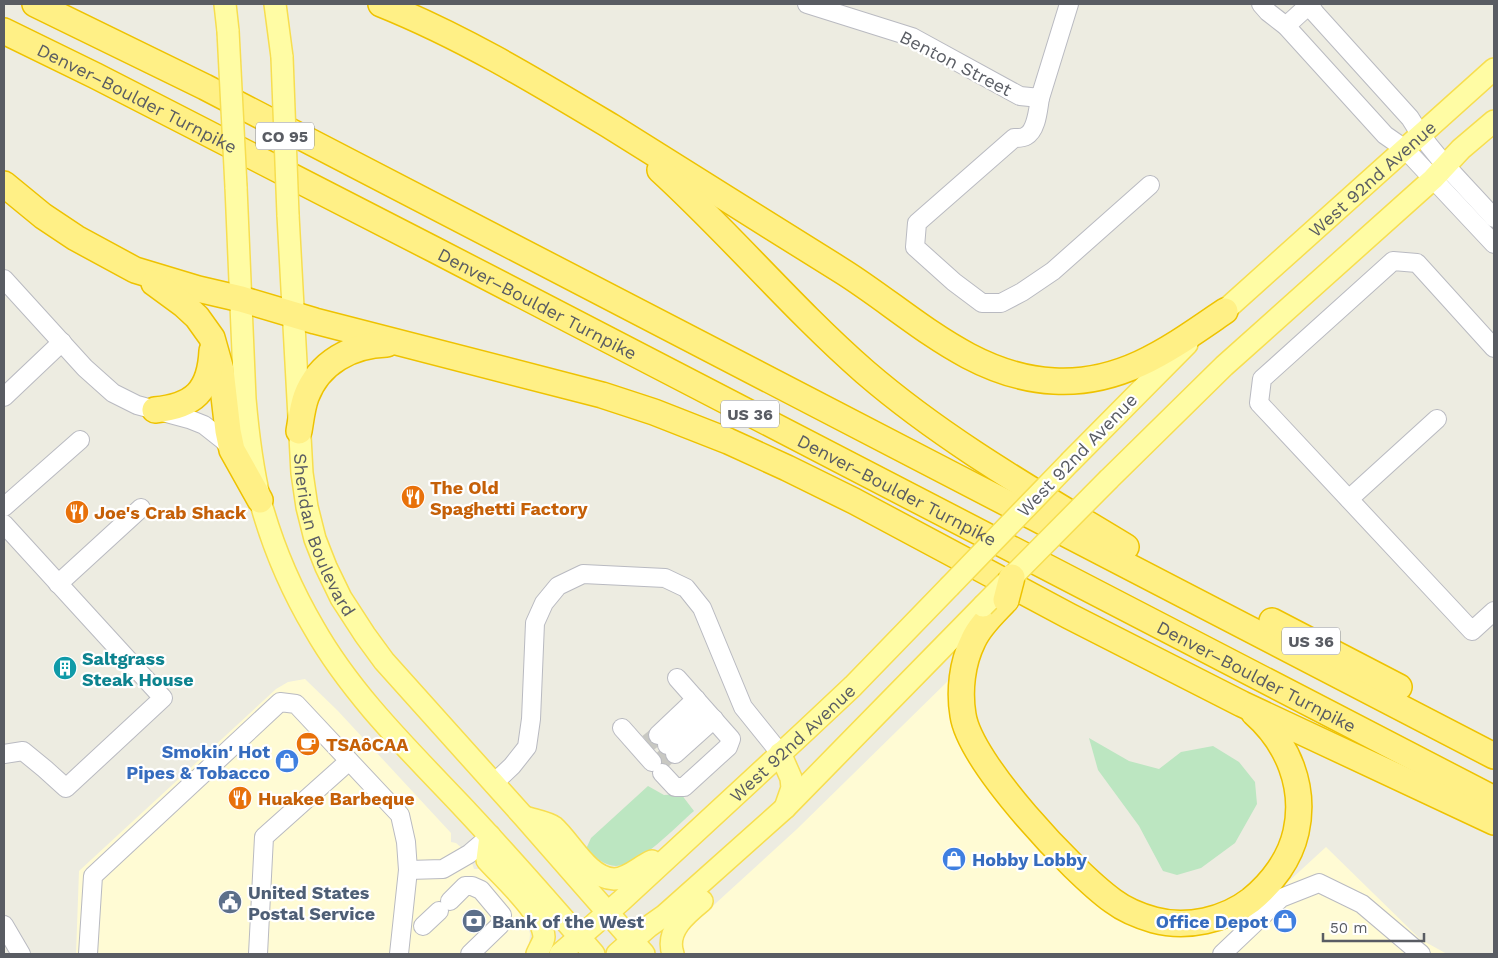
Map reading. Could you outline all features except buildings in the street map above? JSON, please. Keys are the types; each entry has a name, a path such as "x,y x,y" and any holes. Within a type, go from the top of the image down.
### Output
{"highway":[{"path":"35,4 205,87 1494,756"},
{"name":"US 36","path":"66,4 295,119 936,451 1333,652 1494,737"},
{"path":"382,4 418,19 468,44 563,98 856,280 954,348 994,368 1019,376 1053,381 1088,380 1116,374 1143,363 1167,350 1225,311"},
{"path":"4,16 192,109 1494,783"},
{"name":"Denver–Boulder Turnpike","path":"4,31 104,80 435,250 1494,799"},
{"path":"563,98 616,134 672,181 802,313 846,355 889,392 913,411 997,469 1126,547"},
{"path":"4,184 57,226 89,246 135,270 184,304 197,317 212,338 221,370 232,450 260,500"},
{"path":"135,270 217,295 241,299 399,344 602,396 662,416 735,444 816,482 1242,704 1494,822"},
{"path":"155,410 180,406 190,401 200,392 211,367 212,338"},
{"path":"299,431 303,408 310,387 329,364 356,349 381,344 399,344"},
{"path":"1001,594 973,640 965,666 962,710 965,727 971,741 983,759 1027,816 1095,886 1124,909 1166,923 1188,923 1220,917 1246,904 1258,895 1278,872 1294,840 1298,823 1299,804 1297,786 1293,769 1272,732 1262,720 1242,704"}],"main road":[{"name":"CO 95","path":"225,4 228,31 241,299"},
{"name":"Sheridan Boulevard","path":"275,4 282,57 288,215 302,473 307,507 315,539 340,598 350,615 384,661 608,913 631,950"},
{"name":"West 92nd Avenue","path":"560,954 672,855 853,686 1160,371 1494,69"},
{"path":"631,950 665,915 785,808 1001,594 1109,479 1192,395 1494,121"},
{"path":"241,299 248,424 260,500 273,539 302,607 330,654 385,723 490,836 594,954"},
{"path":"780,754 791,778 792,788 785,808"},
{"path":"524,817 553,826 582,860 594,870 614,879 630,874 650,861 672,855"},
{"path":"490,836 487,860 530,907 540,924 544,939 537,954"},
{"path":"673,954 672,940 679,923 684,916 726,880 727,860"}],"street":[{"name":"Benton Street","path":"807,4 912,37 1020,96 1040,98"},
{"path":"1069,4 1031,132 1026,136 1014,138 917,223 915,247 954,282 982,303 1001,303 1022,292 1053,271 1150,185"},
{"path":"1261,4 1286,26 1385,135 1412,142 1440,172 1494,244"},
{"path":"1286,26 1309,4 1321,20 1410,118 1412,142"},
{"path":"1440,172 1494,218"},
{"path":"1494,348 1417,263 1393,261 1262,379 1259,403 1472,631 1494,611"},
{"path":"4,279 90,373 113,393 136,405 189,419 204,425 232,450"},
{"path":"4,397 62,342"},
{"path":"1349,499 1438,420"},
{"path":"4,507 80,440"},
{"path":"58,584 141,508"},
{"path":"4,524 163,698 66,788 23,751 4,754"},
{"path":"493,784 512,766 527,747 531,719 535,622 544,603 558,586 583,574 664,578 686,588 702,608 744,708 780,754"},
{"path":"622,728 657,752 675,787 684,788 728,748 731,739 677,678"},
{"path":"88,954 93,876 280,702 296,704 400,815 406,842 408,870 399,954"},
{"path":"657,752 705,710"},
{"path":"657,752 705,710"},
{"path":"258,954 264,837 349,761"},
{"path":"408,870 444,869 469,854 490,836"},
{"path":"1222,954 1281,898 1319,883 1362,904 1421,954"},
{"path":"423,926 465,886 477,888 502,915 500,925 470,954"},
{"path":"4,926 21,954"}],"shaded area":[{"path":"951,678 1020,822 1182,933 1240,926 1326,847 1420,939 1447,954 679,954 688,919 693,924 797,829"},
{"path":"305,679 338,711 451,833 451,842 456,843 469,854 474,869 481,869 484,872 527,922 530,934 529,945 525,954 76,954 79,871 276,689 288,682"}],"green space":[{"path":"1089,738 1129,761 1159,769 1181,752 1213,746 1239,762 1255,782 1257,804 1235,843 1201,868 1177,875 1163,871 1139,826 1098,770"},
{"path":"648,786 664,795 681,794 694,811 646,853 626,864 612,866 600,860 586,849 591,838"}],"tunnel":[{"path":"648,743 658,735"},
{"path":"656,766 672,751"}],"place":[{"name":"The Old Spaghetti Factory","path":"413,497"},
{"name":"Joe's Crab Shack","path":"77,512"},
{"name":"Saltgrass Steak House","path":"65,668"},
{"name":"TSAôCAA","path":"308,744"},
{"name":"Smokin' Hot Pipes & Tobacco","path":"287,761"},
{"name":"Huakee Barbeque","path":"240,798"},
{"name":"Hobby Lobby","path":"954,859"},
{"name":"United States Postal Service","path":"230,902"},
{"name":"Bank of the West","path":"474,921"},
{"name":"Office Depot","path":"1285,921"}]}
